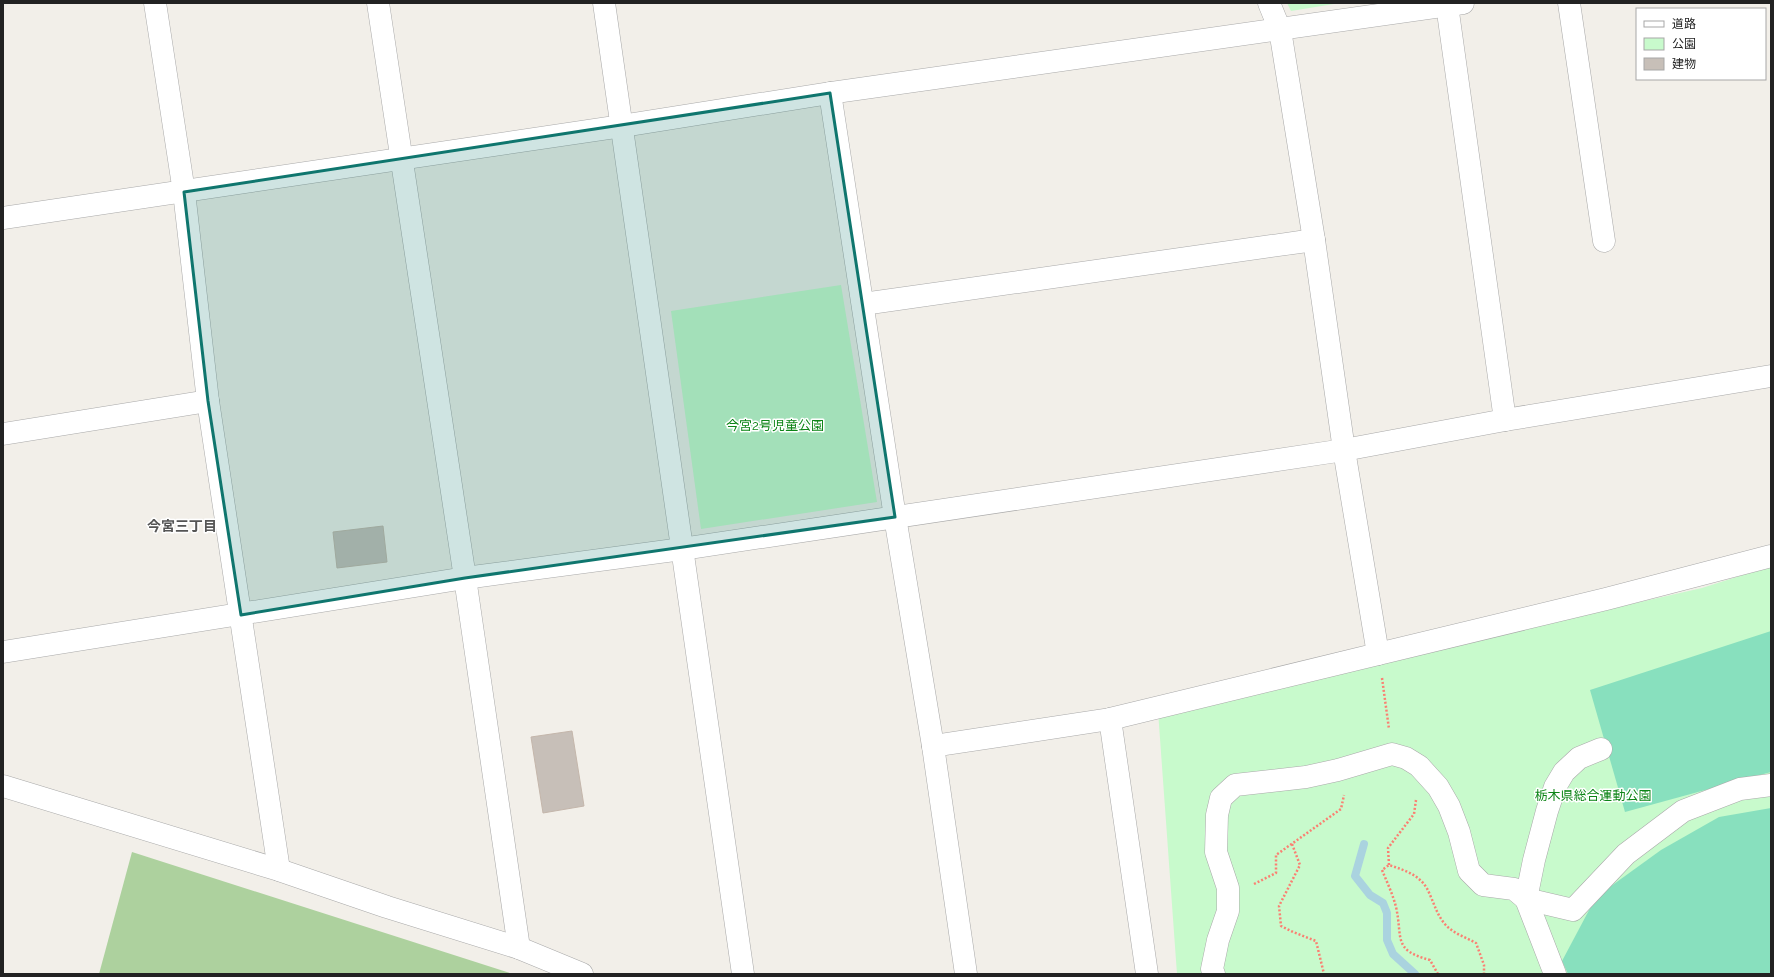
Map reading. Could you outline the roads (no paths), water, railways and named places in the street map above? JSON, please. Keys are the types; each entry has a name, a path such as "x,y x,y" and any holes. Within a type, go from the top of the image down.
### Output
{"street":[{"path":"155,3 184,192 208,402 279,870"},
{"path":"378,3 519,948"},
{"path":"604,3 743,974"},
{"path":"1269,3 1280,30 1314,240 1344,450 1378,654"},
{"path":"1569,3 1604,241"},
{"path":"3,218 622,126 830,93 1280,30 1388,9 1455,4 1505,420"},
{"path":"830,93 895,517 933,746 966,974"},
{"path":"863,304 1314,240"},
{"path":"3,652 465,578 682,549 1344,450 1505,420 1771,376"},
{"path":"3,434 208,402"},
{"path":"933,746 1110,719 1606,599 1771,556"},
{"path":"1110,719 1147,974"},
{"path":"1555,974 1526,899 1547,811 1555,787 1564,772 1579,758 1602,749"},
{"path":"1214,974 1212,969 1218,940 1228,911 1228,888 1216,852 1217,815 1221,798 1235,785 1306,777 1338,770 1392,754 1406,758 1419,766 1438,787 1449,806 1459,832 1469,871 1483,886 1514,889 1526,899 1572,910 1626,854 1683,811 1740,789 1771,785"},
{"path":"3,786 279,870 387,907 519,948 582,974"}],"waterway":[{"path":"1364,844 1355,876 1370,895 1383,903 1387,913 1387,940 1393,954 1415,974"}],"district":[{"name":"今宮三丁目","path":"182,526"}],"park label":[{"name":"今宮2号児童公園","path":"775,425"},
{"name":"栃木県総合運動公園","path":"1593,795"}]}
